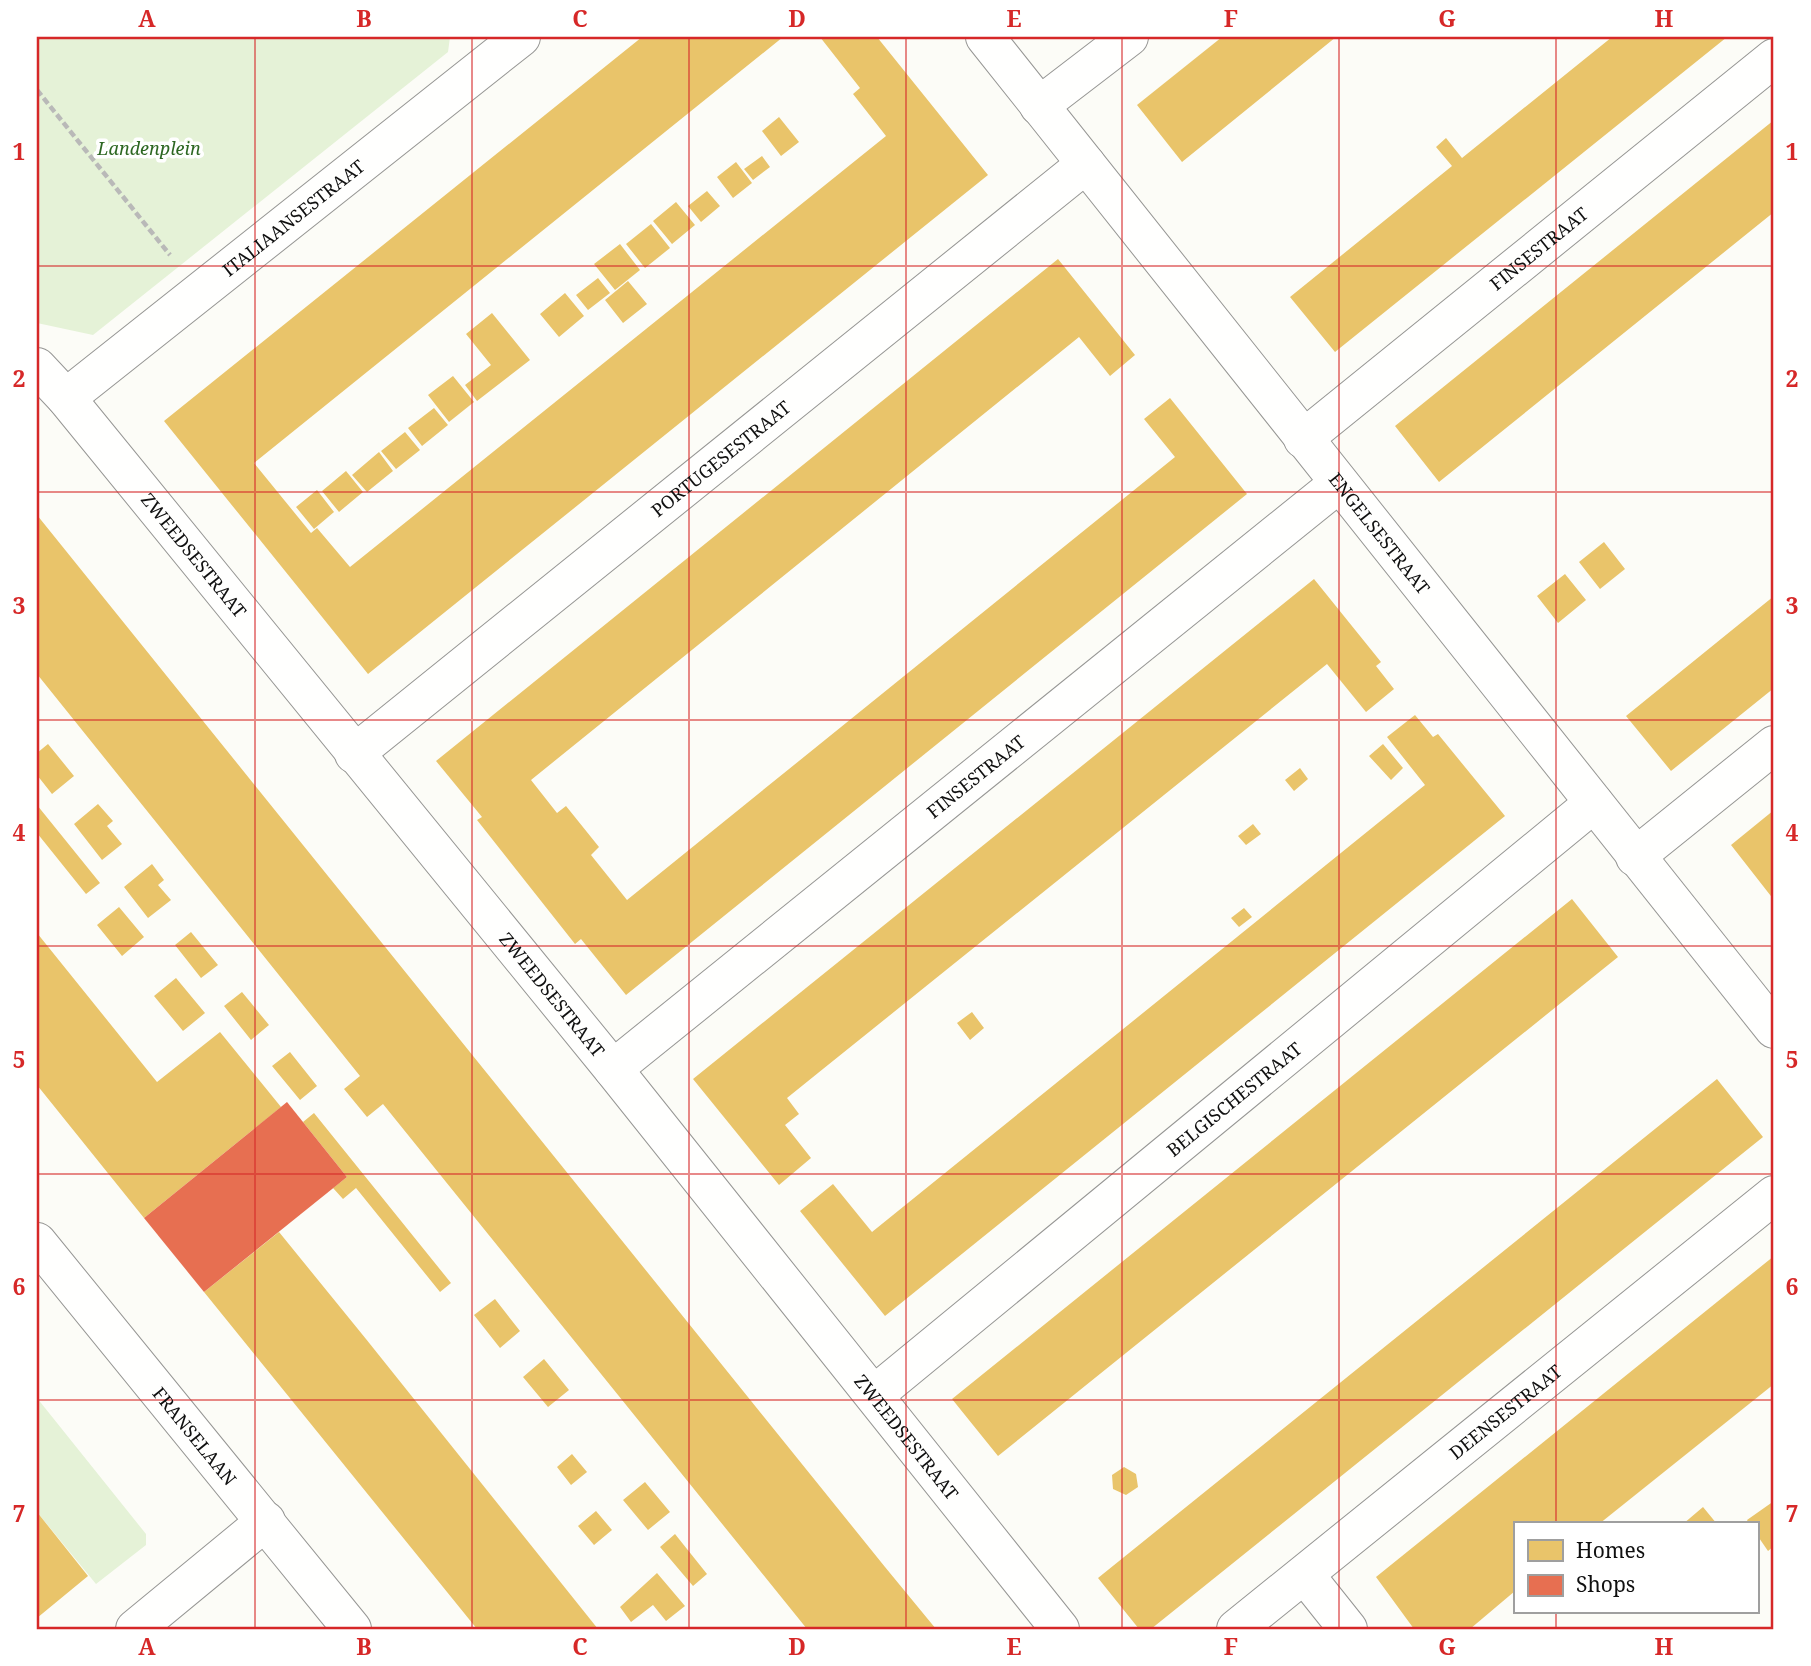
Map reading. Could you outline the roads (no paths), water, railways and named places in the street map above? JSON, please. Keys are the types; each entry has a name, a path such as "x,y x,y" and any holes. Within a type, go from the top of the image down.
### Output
{"street":[{"name":"ITALIAANSESTRAAT","path":"66,398 520,37"},
{"name":"ENGELSESTRAAT","path":"985,37 1635,858 1774,1029"},
{"path":"1039,106 1129,37"},
{"name":"FINSESTRAAT","path":"1303,439 1774,58"},
{"name":"PORTUGESESTRAAT","path":"354,754 1086,164"},
{"name":"ZWEEDSESTRAAT","path":"37,367 66,398 613,1069 1060,1629"},
{"name":"FINSESTRAAT","path":"613,1069 1338,484"},
{"path":"1635,858 1774,745"},
{"name":"BELGISCHESTRAAT","path":"874,1395 1594,803"},
{"name":"DEENSESTRAAT","path":"1236,1629 1774,1195"},
{"name":"FRANSELAAN","path":"37,1242 352,1629"},
{"path":"135,1629 266,1521"},
{"path":"1305,1575 1349,1629"}],"park label":[{"name":"Landenplein","path":"149,148"}]}
